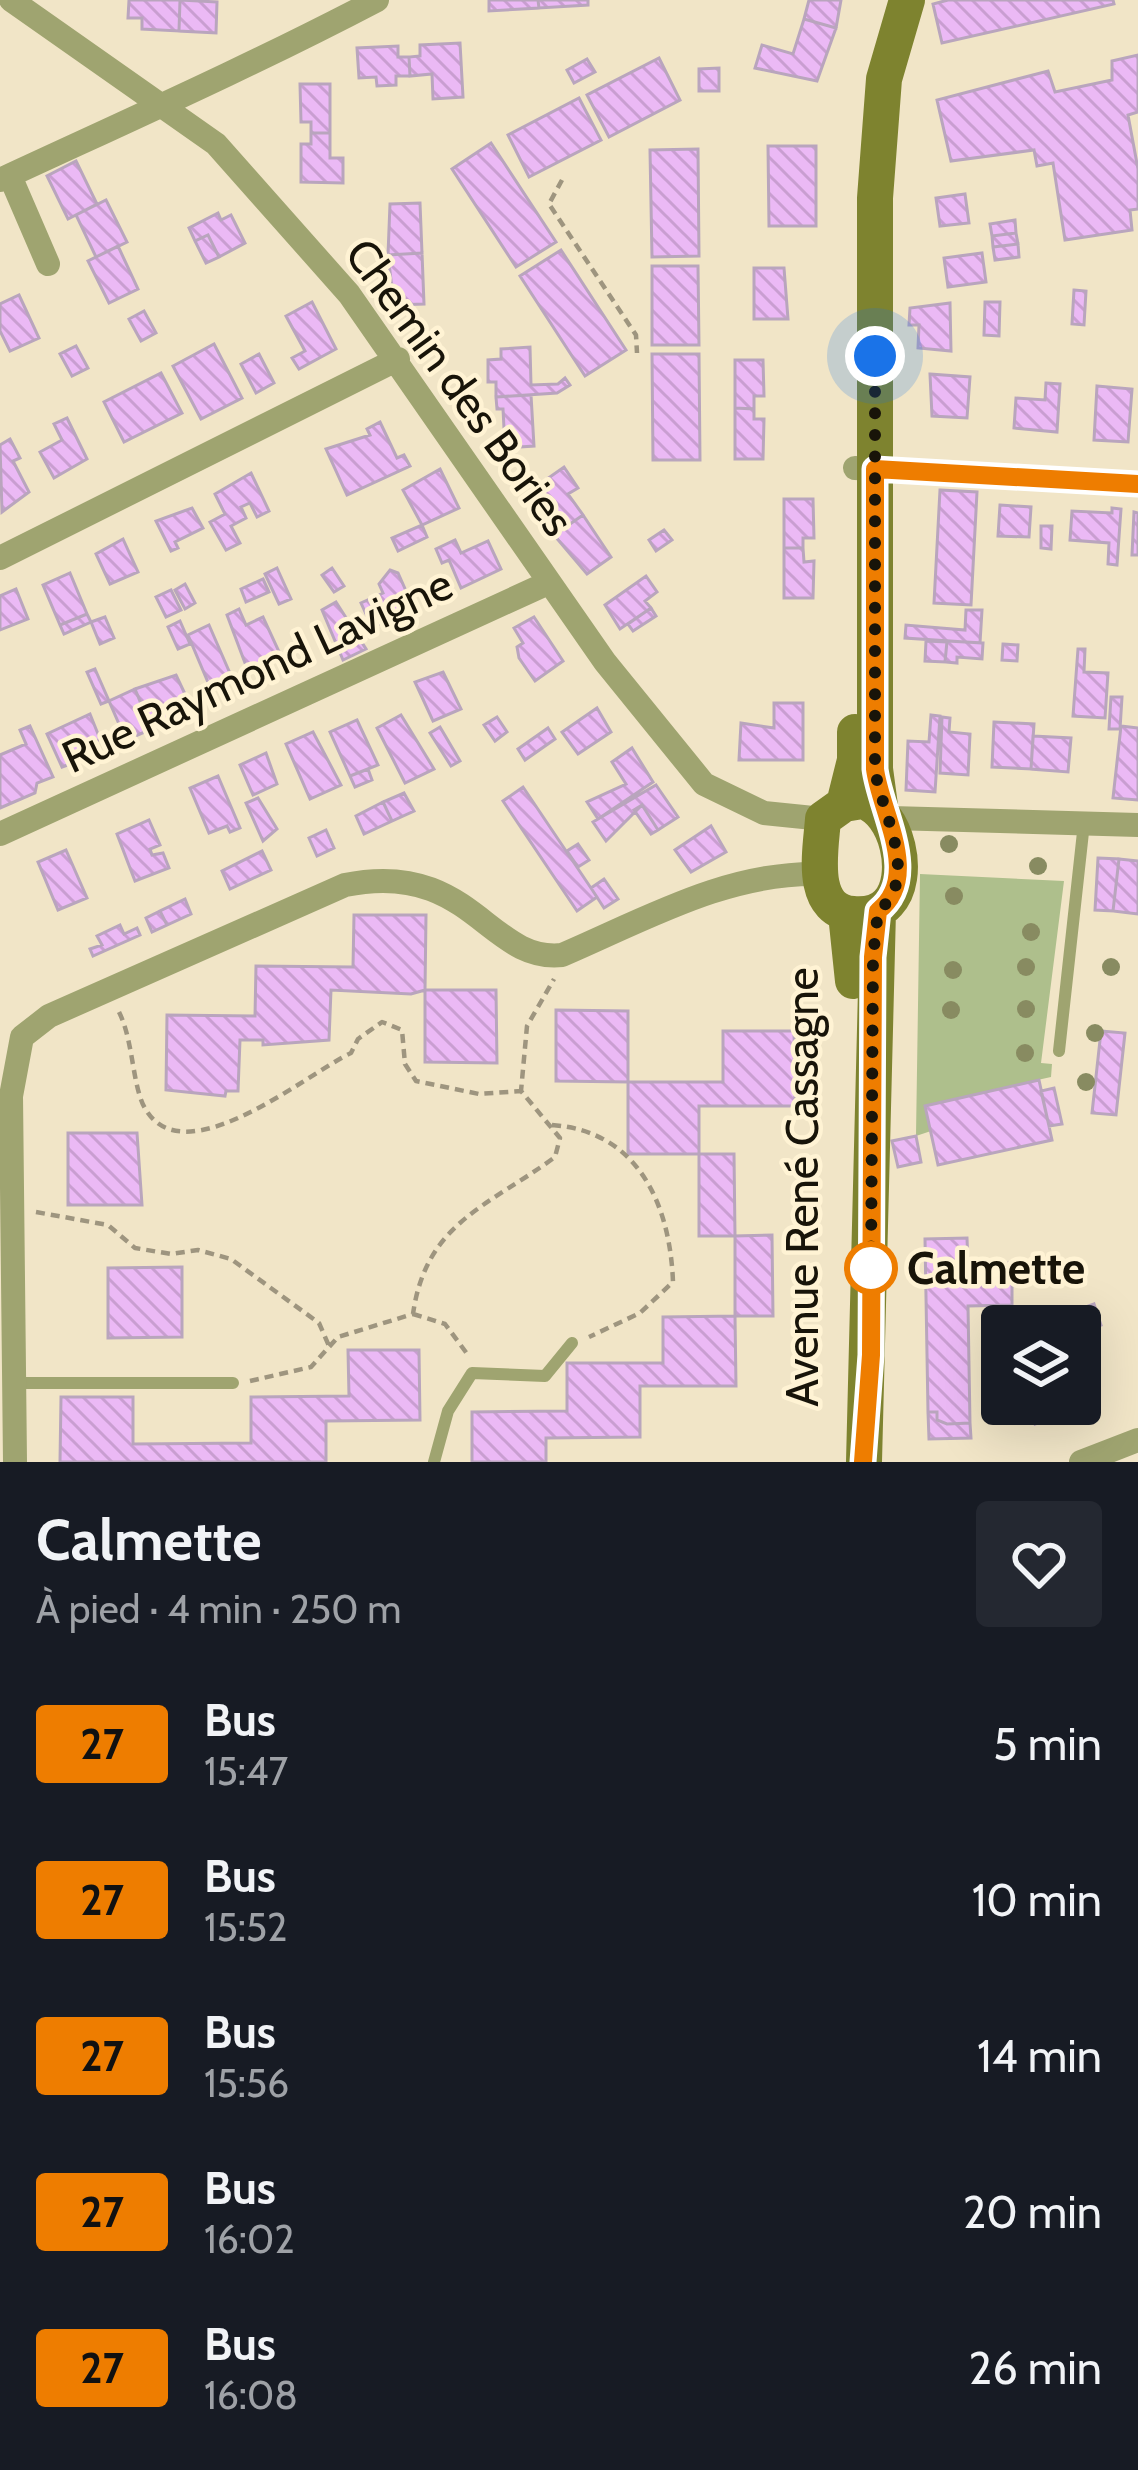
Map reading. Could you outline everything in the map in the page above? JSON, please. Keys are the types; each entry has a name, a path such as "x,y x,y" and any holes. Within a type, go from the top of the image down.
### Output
{"main road":[{"path":"859,812 896,884 892,900 862,912 832,905 819,874 859,812 875,769 860,110 889,0"},
{"path":"865,468 879,125 884,79 908,0"},
{"name":"Avenue René Cassagne","path":"846,1462 855,1209 852,939 862,912"},
{"name":"Avenue René Cassagne","path":"862,912 864,1462"}],"street":[{"name":"Chemin des Bories","path":"11,0 67,44 167,105 216,144 349,294 548,583 704,784 764,813 859,812 1138,825"},
{"path":"48,264 5,178 106,128 167,105 377,0"},
{"path":"0,559 398,359"},
{"path":"865,468 1138,484"},
{"name":"Rue Raymond Lavigne","path":"0,834 548,583"},
{"path":"15,1462 11,1096 22,1037 49,1016 345,885 375,879 434,886 464,902 526,951 543,957 562,955 735,881 776,873 819,874"},
{"path":"1081,1462 1138,1440"}],"lane":[{"path":"1059,1051 1084,822"},
{"path":"434,1462 448,1411 472,1373 545,1376 572,1343"},
{"path":"14,1383 233,1383"}],"path":[{"path":"562,181 550,203 636,335 637,353"},
{"path":"413,1314 418,1280 436,1246 492,1196 556,1157 560,1138 521,1091 527,1026 560,969"},
{"path":"108,990 128,1030 147,1113 166,1128 202,1134 228,1124 351,1053 358,1039 382,1022 402,1030 405,1064 416,1081 479,1094 521,1091"},
{"path":"552,1125 587,1127 616,1148 655,1188 672,1243 673,1282 640,1312 572,1343"},
{"path":"13,1211 57,1213 108,1225 135,1248 172,1254 198,1250 231,1259 319,1323 329,1346"},
{"path":"233,1383 311,1367 329,1346 360,1326 397,1323 413,1314 445,1324 468,1354 472,1373"}],"green space":[{"path":"920,874 1064,881 1041,1063 1052,1064 1051,1077 926,1105 931,1131 916,1136"}],"building":[{"path":"129,0 180,0 179,31 142,29 142,18 128,18"},
{"path":"180,0 217,2 216,33 179,31"},
{"path":"489,0 538,0 539,8 489,11"},
{"path":"538,0 588,0 588,5 539,8"},
{"path":"809,0 841,0 836,28 804,19"},
{"path":"948,0 1113,0 1114,4 942,43 933,4"},
{"path":"804,19 836,28 817,81 755,68 762,45 793,54"},
{"path":"460,43 463,97 433,99 432,74 410,76 409,57 420,56 420,45"},
{"path":"398,46 398,57 409,57 410,76 396,76 396,85 377,86 376,77 359,78 357,48"},
{"path":"1138,55 1138,112 1128,115 1138,169 1138,209 1130,210 1132,230 1065,240 1053,163 1037,166 1034,150 951,161 937,100 1048,71 1055,92 1112,80 1112,61"},
{"path":"659,58 680,100 609,137 587,95"},
{"path":"587,59 595,72 574,83 567,70"},
{"path":"719,68 719,91 699,91 699,69"},
{"path":"300,84 330,84 330,133 311,133 311,122 301,122"},
{"path":"579,98 601,140 529,177 508,135"},
{"path":"311,133 330,133 330,158 343,158 343,183 301,182 301,144 311,144"},
{"path":"491,143 556,242 516,267 452,169"},
{"path":"768,146 816,146 816,226 769,226"},
{"path":"698,149 699,256 652,257 650,150"},
{"path":"76,161 97,204 68,219 47,176"},
{"path":"965,194 969,223 940,226 936,198"},
{"path":"106,200 127,242 96,257 76,215"},
{"path":"420,203 422,253 388,255 390,204"},
{"path":"218,213 221,220 231,215 245,243 219,257 208,235 195,241 189,228"},
{"path":"1015,220 1016,233 992,236 990,224"},
{"path":"1016,233 1018,244 993,247 992,236"},
{"path":"208,235 219,257 206,263 195,241"},
{"path":"1018,244 1019,257 995,260 993,247"},
{"path":"118,246 138,289 109,303 88,261"},
{"path":"561,250 626,350 585,376 520,276"},
{"path":"422,253 424,304 394,305 388,255"},
{"path":"982,253 986,282 948,287 944,258"},
{"path":"652,266 698,266 699,345 652,345"},
{"path":"754,268 784,268 788,319 754,319"},
{"path":"1074,290 1086,291 1084,325 1072,324"},
{"path":"19,295 39,338 10,351 0,331 0,304"},
{"path":"312,302 336,349 299,369 292,358 305,351 286,316"},
{"path":"985,302 1000,302 999,336 984,335"},
{"path":"950,303 951,351 918,348 919,325 909,325 910,308"},
{"path":"144,311 156,333 141,341 129,319"},
{"path":"214,344 242,398 201,419 173,366"},
{"path":"76,346 88,368 72,376 60,354"},
{"path":"530,347 531,385 558,384 565,378 570,385 557,393 496,397 496,382 488,382 488,360 501,359 501,349"},
{"path":"259,354 274,383 256,393 241,364"},
{"path":"652,354 699,354 700,460 653,460"},
{"path":"735,360 763,360 764,396 754,396 754,409 735,408"},
{"path":"161,373 182,413 124,442 104,402"},
{"path":"930,374 970,377 967,418 932,416"},
{"path":"1046,383 1060,384 1057,432 1014,428 1016,398 1045,400"},
{"path":"1097,386 1132,389 1128,442 1094,440"},
{"path":"531,395 534,446 505,448 503,409 497,409 496,397"},
{"path":"735,408 754,409 754,419 764,419 763,459 735,459"},
{"path":"67,418 87,459 54,478 40,452 62,440 54,424"},
{"path":"380,422 397,458 404,455 410,466 347,495 326,449 370,435 367,429"},
{"path":"10,439 20,458 13,461 29,492 2,512 0,445"},
{"path":"564,467 578,488 568,494 583,515 554,535 530,491"},
{"path":"440,469 459,508 422,525 403,490"},
{"path":"251,473 269,511 257,517 250,503 241,507 246,518 231,526 240,543 226,550 210,522 225,514 215,494"},
{"path":"940,490 977,492 971,605 934,603"},
{"path":"784,499 813,499 814,538 803,538 803,548 784,548"},
{"path":"1000,505 1031,507 1029,537 998,536"},
{"path":"192,508 203,528 175,542 178,548 171,551 156,521"},
{"path":"1112,508 1121,509 1117,565 1108,564 1109,543 1070,540 1072,511 1112,513"},
{"path":"1134,512 1138,513 1138,555 1132,555"},
{"path":"583,515 611,557 587,574 554,535"},
{"path":"422,525 427,537 398,551 392,538"},
{"path":"1041,526 1052,526 1051,549 1041,548"},
{"path":"664,530 672,540 656,551 649,540"},
{"path":"123,539 138,572 110,584 96,554"},
{"path":"455,540 461,553 488,541 501,569 461,588 449,560 442,563 436,549"},
{"path":"784,548 803,548 804,562 814,561 813,598 784,598"},
{"path":"277,568 291,599 279,604 265,574"},
{"path":"332,568 344,586 334,592 322,575"},
{"path":"390,570 398,573 414,609 372,627 361,603 383,593 379,584"},
{"path":"70,573 87,614 60,625 43,585"},
{"path":"646,576 657,592 645,601 651,608 620,629 605,605"},
{"path":"263,579 269,592 246,602 241,589"},
{"path":"185,584 195,603 185,609 175,590"},
{"path":"16,589 28,619 0,630 0,596"},
{"path":"171,590 181,610 166,617 156,597"},
{"path":"336,602 366,649 343,660 322,610"},
{"path":"651,608 656,616 633,631 628,624"},
{"path":"239,609 246,625 263,617 281,656 248,671 227,615"},
{"path":"966,610 982,610 980,643 905,638 906,625 965,630"},
{"path":"87,614 91,622 64,634 60,625"},
{"path":"105,617 114,638 100,644 91,622"},
{"path":"534,617 563,661 535,681 519,658 517,647 523,643 514,628"},
{"path":"180,621 190,644 178,649 168,627"},
{"path":"209,625 232,678 210,687 188,635"},
{"path":"926,641 947,642 945,662 925,661"},
{"path":"947,641 983,643 982,659 957,657 957,663 945,662"},
{"path":"1003,644 1018,645 1017,661 1002,660"},
{"path":"1078,649 1085,649 1084,672 1108,673 1105,718 1073,716"},
{"path":"95,669 109,701 101,704 87,672"},
{"path":"443,672 461,709 433,721 415,682"},
{"path":"176,675 193,711 150,726 135,689"},
{"path":"135,689 152,729 126,740 109,701"},
{"path":"1111,697 1122,697 1120,729 1109,729"},
{"path":"774,703 803,703 803,760 739,760 741,723 774,728"},
{"path":"597,708 611,732 578,754 562,732"},
{"path":"90,714 100,739 73,753 76,762 62,767 47,734"},
{"path":"401,715 434,769 405,783 377,728"},
{"path":"931,715 940,716 935,792 906,790 908,741 929,742"},
{"path":"497,717 507,732 495,741 484,725"},
{"path":"942,717 950,718 949,732 970,734 968,775 940,773"},
{"path":"357,720 378,765 350,776 330,732"},
{"path":"994,722 1034,724 1031,769 992,767"},
{"path":"30,726 53,777 37,783 35,793 0,808 0,755 26,744 20,730"},
{"path":"1121,726 1138,728 1138,800 1113,798"},
{"path":"440,727 460,761 451,766 430,733"},
{"path":"548,728 555,739 525,760 518,749"},
{"path":"313,732 341,785 310,799 286,744"},
{"path":"1033,736 1071,738 1068,772 1031,769"},
{"path":"632,748 653,782 598,819 587,802 626,784 612,762"},
{"path":"266,753 277,784 253,795 240,765"},
{"path":"368,769 372,780 355,787 350,776"},
{"path":"218,776 240,828 230,832 227,826 209,833 190,788"},
{"path":"656,785 678,817 658,830 642,805 606,841 593,822"},
{"path":"523,787 597,897 577,911 503,801"},
{"path":"404,793 414,811 392,821 383,802"},
{"path":"258,798 277,829 263,841 246,803"},
{"path":"383,802 392,821 364,834 356,816"},
{"path":"642,805 658,830 651,834 634,810"},
{"path":"149,820 160,845 150,849 152,855 163,853 169,868 135,881 117,834"},
{"path":"711,826 726,852 691,872 675,850"},
{"path":"326,830 334,848 317,856 309,838"},
{"path":"578,844 589,860 578,867 567,851"},
{"path":"66,850 87,898 58,910 38,862"},
{"path":"262,851 271,870 230,889 222,871"},
{"path":"1098,858 1119,859 1113,911 1095,910"},
{"path":"1119,859 1138,861 1138,914 1113,911"},
{"path":"604,879 618,899 604,908 591,888"},
{"path":"185,899 191,914 167,925 160,911"},
{"path":"160,911 167,925 152,932 146,918"},
{"path":"354,915 426,915 425,990 411,994 331,990 329,1040 263,1045 263,1040 240,1040 238,1091 226,1091 225,1096 166,1090 167,1015 255,1016 256,966 353,967"},
{"path":"120,925 124,934 137,928 140,935 93,956 90,949 102,945 97,936"},
{"path":"425,990 496,990 497,1063 425,1062"},
{"path":"556,1010 628,1011 628,1082 556,1081"},
{"path":"723,1031 794,1031 795,1106 699,1106 699,1154 628,1154 628,1082 723,1082"},
{"path":"1101,1031 1125,1033 1116,1115 1092,1113"},
{"path":"1039,1080 1052,1140 938,1165 925,1106"},
{"path":"1054,1088 1062,1124 1049,1126 1041,1091"},
{"path":"68,1133 137,1133 142,1205 68,1205"},
{"path":"916,1136 921,1162 898,1167 892,1141"},
{"path":"699,1154 734,1154 735,1236 699,1236"},
{"path":"772,1235 773,1316 735,1316 735,1236"},
{"path":"967,1238 968,1264 1012,1263 1012,1305 968,1306 970,1423 947,1424 937,1420 937,1412 928,1412 925,1239"},
{"path":"182,1267 182,1337 108,1338 108,1268"},
{"path":"735,1316 736,1386 640,1386 640,1437 546,1438 546,1462 472,1462 472,1412 567,1411 567,1363 663,1363 663,1317"},
{"path":"348,1350 419,1350 420,1420 326,1421 326,1462 60,1462 61,1397 133,1397 133,1444 251,1443 251,1397 349,1396"},
{"path":"928,1412 937,1412 937,1420 947,1424 970,1423 971,1438 929,1439"}],"bus line":[{"name":"27","path":"863,1462 871,1355 873,957 878,911 892,900 896,884 896,832 880,806 875,769 875,469 1138,484"}],"place":[{"name":"Calmette","path":"871,1268"}],"route":[{"path":"871,1268 873,957 878,911 892,900 896,884 896,832 880,806 875,769 875,356"}]}
